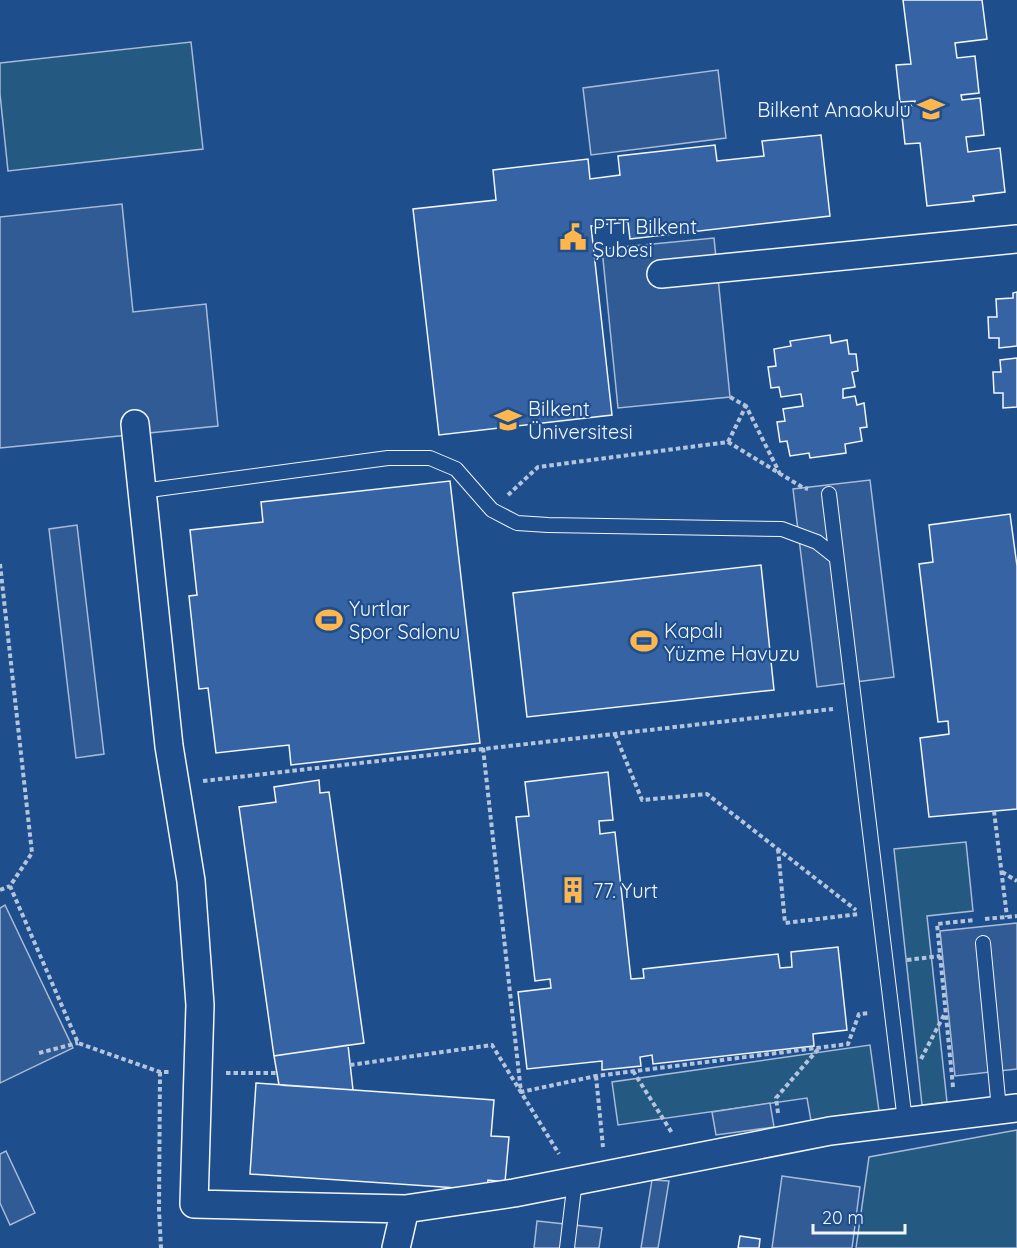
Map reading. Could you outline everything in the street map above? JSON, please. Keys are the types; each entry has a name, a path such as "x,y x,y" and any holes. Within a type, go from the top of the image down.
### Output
{"street":[{"path":"661,274 1017,239"},
{"path":"135,424 175,784 191,881 200,1005 194,1204 405,1209 514,1193 830,1131 1008,1108"},
{"path":"396,1248 405,1209"}],"lane":[{"path":"142,491 388,458 430,458 456,469 492,510 518,523 782,529 817,542 836,557"},
{"path":"829,494 905,1121"},
{"path":"983,943 1008,1108"},
{"path":"567,1248 575,1180"}],"path":[{"path":"730,397 746,406 780,474"},
{"path":"728,442 746,406"},
{"path":"492,510 538,467 728,442 802,487 829,494"},
{"path":"0,564 32,853 10,886 0,890"},
{"path":"175,784 855,706"},
{"path":"615,734 642,800 707,794 861,913 785,923 778,849"},
{"path":"483,748 521,1092"},
{"path":"994,811 1006,918"},
{"path":"1002,872 1017,881"},
{"path":"10,886 78,1043"},
{"path":"955,1115 937,924 1017,916"},
{"path":"886,963 940,956"},
{"path":"521,1092 596,1076 848,1044 859,1014 891,1010"},
{"path":"899,1070 916,1068 945,1014"},
{"path":"39,1053 78,1043 160,1072 277,1073"},
{"path":"350,1065 492,1045 575,1180"},
{"path":"783,1141 776,1098 819,1048"},
{"path":"633,1071 689,1159"},
{"path":"160,1072 161,1248"},
{"path":"596,1076 600,1127"}],"shaded area":[{"path":"191,42 203,149 8,171 0,94 0,63"},
{"path":"718,70 726,138 591,155 583,88"},
{"path":"122,204 133,312 206,304 218,426 0,448 0,217"},
{"path":"714,238 730,397 618,408 602,249"},
{"path":"870,480 894,677 817,687 793,489"},
{"path":"77,525 104,754 76,758 49,529"},
{"path":"966,842 973,911 927,916 947,1102 922,1105 894,849"},
{"path":"5,905 73,1048 0,1083 0,908"},
{"path":"1017,923 1017,1069 955,1076 940,931"},
{"path":"870,1045 879,1111 811,1121 807,1098 618,1125 612,1082"},
{"path":"770,1103 774,1127 716,1135 712,1112"},
{"path":"1017,1130 1017,1248 856,1248 869,1157"},
{"path":"6,1151 35,1213 10,1225 0,1203 0,1154"},
{"path":"782,1176 860,1187 852,1248 772,1248"},
{"path":"652,1180 669,1181 658,1248 641,1248"},
{"path":"537,1221 602,1228 599,1248 534,1248"}],"building":[{"path":"903,0 982,0 987,39 955,43 957,58 975,56 979,93 961,95 962,100 980,98 984,135 966,137 968,152 1000,148 1005,192 973,196 974,201 927,206 920,143 905,144 901,107 915,105 915,101 900,102 896,65 911,64"},
{"path":"821,135 830,216 630,239 628,222 591,226 612,415 439,435 413,209 496,200 493,170 588,159 590,179 620,175 618,156 715,145 717,161 764,156 762,141"},
{"path":"1017,292 1017,346 999,348 999,338 989,338 988,317 997,317 996,299 1013,298 1013,293"},
{"path":"830,335 831,343 847,340 849,354 856,354 858,371 852,372 855,387 843,389 843,398 855,396 857,405 864,403 867,427 860,428 862,441 845,444 846,453 810,458 809,453 790,456 787,441 780,442 777,422 785,421 783,409 803,406 801,394 781,397 779,387 771,388 768,367 776,366 774,349 791,346 790,341"},
{"path":"1017,358 1017,407 1003,408 1003,393 994,393 993,372 1001,372 1000,360"},
{"name":"Yurtlar Spor Salonu","path":"450,481 480,743 291,765 289,745 216,753 208,688 199,689 189,596 197,595 190,530 263,522 261,502"},
{"path":"1010,514 1017,566 1017,809 929,817 920,738 949,734 948,721 938,722 919,564 933,562 929,525"},
{"name":"Kapalı Yüzme Havuzu","path":"761,565 774,690 527,717 513,593"},
{"name":"77. Yurt","path":"608,772 613,820 599,821 600,834 615,832 631,979 644,978 643,969 778,954 780,968 792,967 791,952 838,947 847,1030 813,1034 814,1046 653,1064 652,1055 640,1057 641,1066 602,1070 602,1061 527,1069 518,992 551,988 550,979 535,981 516,817 529,816 525,782"},
{"path":"319,780 320,793 329,792 364,1043 274,1056 239,807 276,802 274,787"},
{"path":"348,1045 353,1090 279,1085 274,1056"},
{"path":"256,1083 494,1100 491,1136 509,1137 505,1182 488,1180 487,1190 250,1174"},
{"path":"740,1236 760,1239 759,1248 738,1248"}],"place":[{"name":"Bilkent Anaokulu","path":"931,109"},
{"name":"PTT Bilkent Şubesi","path":"573,237"},
{"name":"Bilkent Üniversitesi","path":"508,420"},
{"name":"Yurtlar Spor Salonu","path":"329,620"},
{"name":"Kapalı Yüzme Havuzu","path":"644,641"},
{"name":"77. Yurt","path":"573,890"}]}
